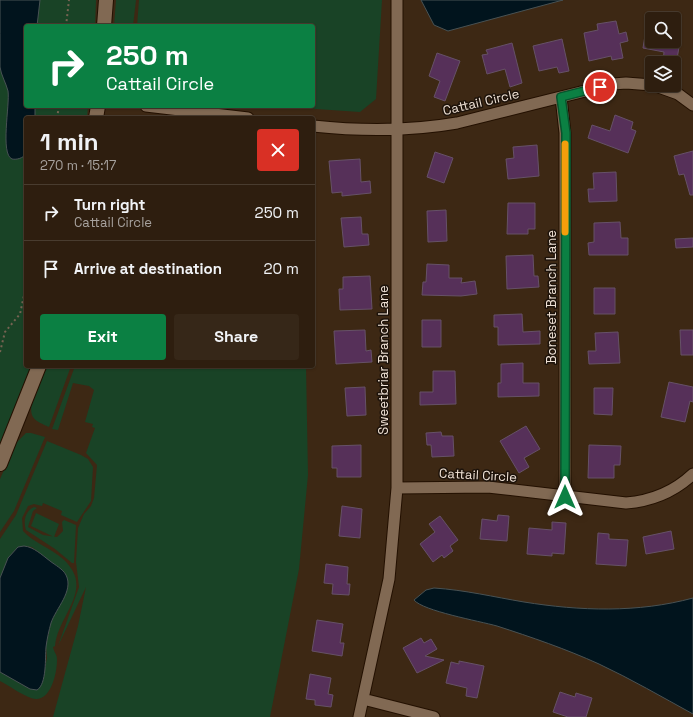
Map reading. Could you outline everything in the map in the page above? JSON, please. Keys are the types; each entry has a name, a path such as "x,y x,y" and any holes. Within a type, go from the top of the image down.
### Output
{"street":[{"path":"104,24 106,0"},
{"name":"Sweetbriar Branch Lane","path":"359,717 389,579 398,488 398,0"},
{"name":"Cattail Circle","path":"315,126 397,128 434,127 457,123 613,84 645,84"},
{"name":"Cattail Circle","path":"672,92 678,94 693,105"},
{"name":"Boneset Branch Lane","path":"561,97 566,133 565,497"},
{"path":"163,108 231,116"},
{"path":"0,464 14,433 38,368"},
{"name":"Cattail Circle","path":"398,488 488,487 626,503 639,502 655,498 674,489 693,474"},
{"path":"363,699 434,717"}],"path":[{"path":"66,24 69,0"},
{"path":"0,352 5,332 20,314 24,295"}],"green space":[{"path":"0,0 96,0 95,24 24,24 24,108 88,108 87,116 24,116 24,368 31,368 0,448"},
{"path":"116,0 136,0 133,24 114,24"},
{"path":"139,0 382,0 376,99 360,112 301,108 315,108 315,24 137,24"},
{"path":"44,368 70,368 49,427 36,420 31,412 31,406"},
{"path":"74,368 306,368 308,475 299,569 270,717 53,717 78,626 86,587 58,646 79,587 76,562 78,528 84,514 91,506 94,498 97,465 86,453 95,428 92,427 93,424 85,422 94,390 89,386 73,383 58,430 52,429"},
{"path":"26,433 45,437 14,511 0,532 0,479 16,443"},
{"path":"47,441 81,455 88,459 93,467 91,501 77,522 61,515 62,511 43,503 42,506 34,504 28,506 22,518 23,531 32,539 63,559 72,570 76,581 76,591 62,623 55,646 53,647 57,656 57,666 54,680 48,693 38,699 31,698 0,681 0,672 30,689 42,683 47,658 46,646 51,622 68,586 65,573 32,547 24,546 18,547 8,558 0,578 0,539 16,515"},
{"path":"34,507 37,508 33,511 28,527 43,535 57,537 63,531 62,522 64,520 76,525 74,563 26,530 25,524 27,514"},
{"path":"36,513 59,524 54,537 31,526"}],"water":[{"path":"0,0 40,0 37,24 24,24 24,108 35,108 35,116 24,116 24,156 22,158 12,159 8,155 6,128 8,91 0,67"},
{"path":"421,0 563,0 448,31 434,25"},
{"path":"24,546 35,550 61,569 65,573 68,581 66,593 51,623 46,647 44,676 40,687 37,690 30,689 0,672 0,578 8,558 18,547"},
{"path":"434,588 545,605 588,609 651,606 693,598 693,714 623,676 574,653 497,626 439,612 419,604 414,600 426,590"}],"building":[{"path":"616,21 619,34 626,32 628,41 620,43 623,58 612,60 611,56 589,61 584,33 598,30 597,24"},
{"path":"645,36 645,48 679,48 678,56 664,56 664,52 643,48"},
{"path":"562,39 569,71 559,73 557,67 539,71 533,46"},
{"path":"512,43 522,83 510,87 505,69 487,74 482,55 488,54 486,50"},
{"path":"437,53 460,61 445,101 434,97 440,81 429,76"},
{"path":"615,115 633,122 631,129 636,131 628,153 588,138 592,125 610,131"},
{"path":"537,145 539,176 508,179 506,159 514,158 513,147"},
{"path":"693,151 693,195 690,195 684,174 679,175 674,156"},
{"path":"435,152 453,158 444,183 427,177"},
{"path":"360,159 361,182 370,181 371,193 342,196 342,192 332,193 329,161"},
{"path":"616,172 617,201 589,202 588,189 594,189 593,173"},
{"path":"508,203 535,203 535,229 528,229 528,234 507,234"},
{"path":"446,210 447,241 428,242 427,211"},
{"path":"361,217 362,234 368,234 369,245 344,247 341,218"},
{"path":"620,222 621,238 628,238 628,255 589,255 588,243 594,242 594,223"},
{"path":"693,238 693,247 676,248 675,239"},
{"path":"533,255 534,276 538,276 539,287 507,289 506,256"},
{"path":"427,264 449,265 449,278 462,278 461,283 475,281 477,294 461,296 422,295 423,282 426,282"},
{"path":"370,276 372,309 340,310 339,289 343,289 343,277"},
{"path":"594,288 615,288 615,314 594,314"},
{"path":"522,314 523,332 540,331 540,344 498,345 498,327 494,327 494,315"},
{"path":"422,320 441,320 441,347 422,347"},
{"path":"365,330 366,351 371,350 372,362 336,364 334,331"},
{"path":"680,330 693,330 693,355 681,355"},
{"path":"618,332 620,363 589,364 588,351 596,351 595,333"},
{"path":"523,363 523,383 539,383 539,396 498,397 498,383 501,383 501,364"},
{"path":"433,371 455,371 456,404 420,405 420,392 433,392"},
{"path":"669,382 693,387 693,402 690,401 685,422 661,417"},
{"path":"365,387 366,415 347,416 345,388"},
{"path":"594,388 613,388 612,415 594,414"},
{"path":"526,426 540,449 524,458 529,467 519,473 500,441"},
{"path":"441,432 442,436 453,436 454,456 432,457 431,445 427,445 426,433"},
{"path":"361,445 361,477 337,477 337,468 332,468 332,446"},
{"path":"589,445 621,446 620,465 614,465 614,478 588,478"},
{"path":"342,506 362,509 360,538 339,536"},
{"path":"498,515 509,516 507,541 480,539 482,519 497,521"},
{"path":"440,516 458,540 450,546 453,551 444,558 442,555 433,562 420,544 435,532 429,524"},
{"path":"552,522 566,523 564,554 552,553 552,556 527,554 529,528 552,530"},
{"path":"671,531 674,549 646,554 643,537"},
{"path":"598,533 609,534 609,539 628,540 626,566 596,564"},
{"path":"326,564 348,567 347,584 350,584 349,595 332,594 333,584 324,583"},
{"path":"317,620 343,624 340,643 344,643 342,656 312,651"},
{"path":"421,638 424,643 431,639 437,649 425,656 444,660 417,673 403,648"},
{"path":"459,661 484,666 477,698 466,696 467,688 446,683 451,662 459,664"},
{"path":"310,674 331,678 328,694 333,695 331,707 315,705 315,700 306,699"},
{"path":"560,692 575,697 576,693 592,698 586,717 568,717 553,712"}],"slow traffic":[{"path":"565,144 565,232"}],"route":[{"path":"565,497 564,281 566,133 561,97 600,87"}]}
